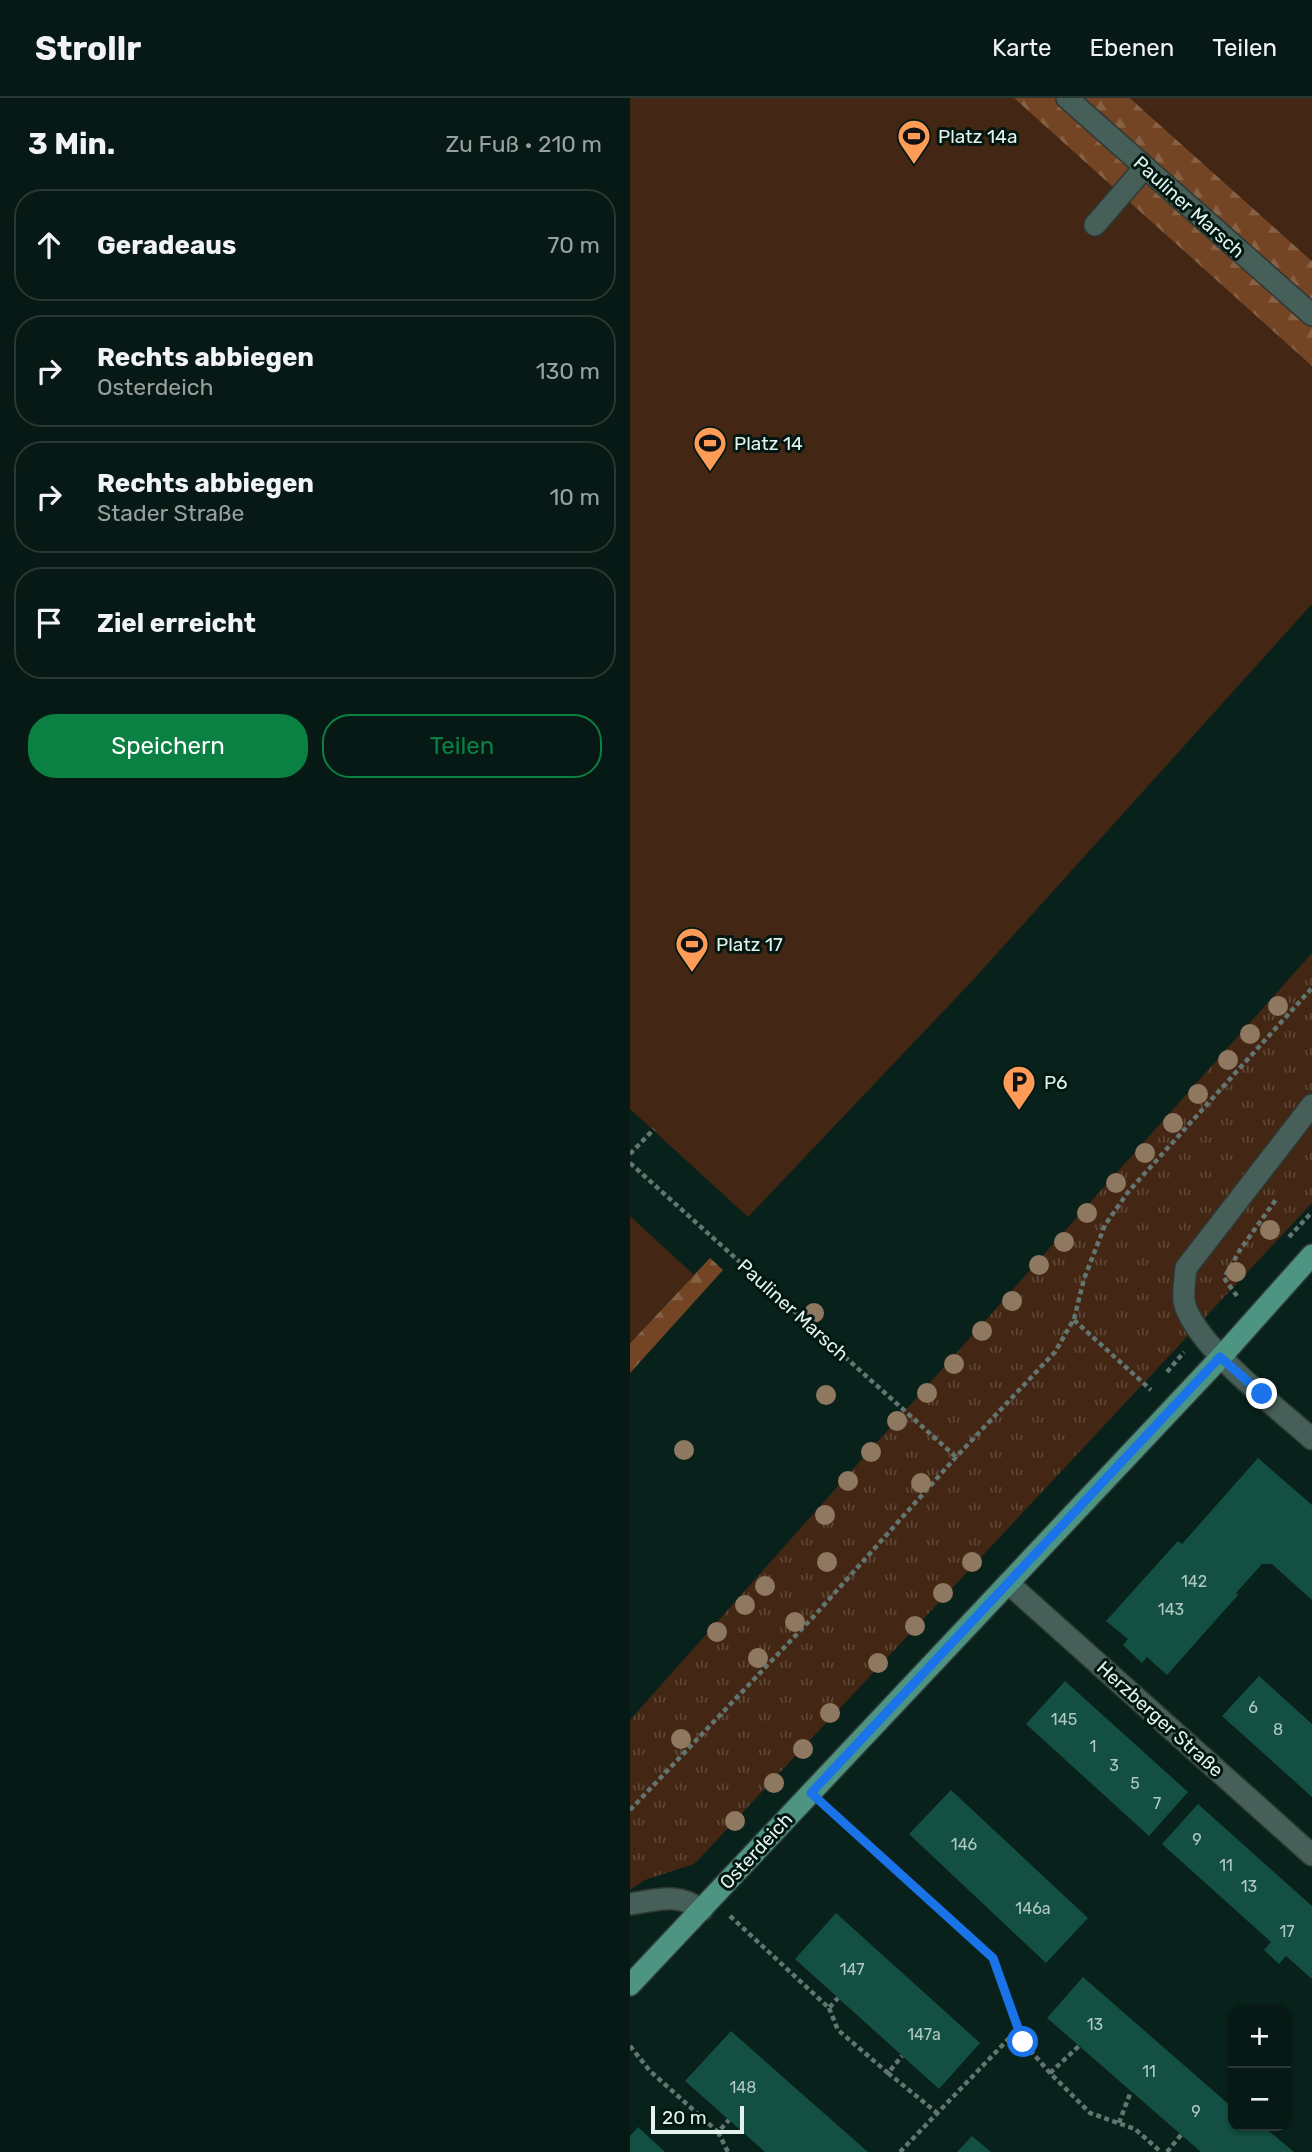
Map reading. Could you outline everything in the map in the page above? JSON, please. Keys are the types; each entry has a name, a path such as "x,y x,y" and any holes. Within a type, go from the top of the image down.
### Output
{"main road":[{"name":"Osterdeich","path":"630,1985 1220,1357 1312,1255"}],"street":[{"name":"Pauliner Marsch","path":"1067,98 1312,315"},
{"path":"1095,225 1145,167"},
{"path":"1312,1105 1186,1268 1184,1301 1200,1335 1220,1357 1312,1439"},
{"name":"Herzberger Straße","path":"1008,1583 1312,1855"},
{"path":"630,1904 676,1898 707,1904"}],"path":[{"path":"630,1810 815,1615 956,1457 1055,1352 1074,1320 1084,1279 1105,1224 1128,1192 1312,988"},
{"path":"630,1154 654,1129"},
{"name":"Pauliner Marsch","path":"630,1163 956,1457"},
{"path":"1237,1296 1224,1278 1278,1196"},
{"path":"1074,1320 1151,1390"},
{"path":"811,1793 993,1958 1023,2042 1050,2073 1090,2113 1135,2129 1161,2152"},
{"path":"707,1904 829,2008 838,2030 936,2112"},
{"path":"829,2008 838,1998"},
{"path":"900,2152 1018,2029"},
{"path":"630,2046 650,2071 718,2132 728,2152"},
{"path":"1050,2073 1079,2046"},
{"path":"888,2073 902,2056"},
{"path":"1119,2123 1131,2091"},
{"path":"718,2132 729,2120"},
{"path":"1167,2152 1181,2135"}],"green space":[{"path":"630,98 1014,98 1312,366 1312,604 973,980 748,1217 630,1109"},
{"path":"997,98 1130,98 1312,261 1312,413"},
{"path":"1130,98 1312,98 1312,261"},
{"path":"1312,953 1312,1203 700,1858 694,1864 645,1880 630,1890 630,1720"},
{"path":"630,1216 694,1275 630,1343"},
{"path":"710,1258 723,1270 630,1373 630,1343"}],"building":[{"path":"1258,1458 1312,1505 1312,1600 1272,1564 1262,1564 1167,1675 1147,1657 1142,1663 1123,1645 1128,1639 1106,1621 1178,1541 1182,1544"},
{"path":"1259,1676 1312,1724 1312,1797 1222,1716"},
{"path":"1065,1681 1188,1792 1149,1836 1026,1724"},
{"path":"951,1790 1088,1918 1046,1963 909,1834"},
{"path":"1198,1804 1312,1906 1312,1979 1286,1956 1279,1964 1264,1950 1271,1942 1162,1844"},
{"path":"836,1913 980,2043 939,2089 795,1959"},
{"path":"1083,1977 1228,2104 1228,2131 1269,2131 1294,2152 1201,2152 1047,2018"},
{"path":"731,2031 868,2152 765,2152 685,2081"},
{"path":"638,2127 665,2152 630,2152 630,2136"},
{"path":"972,2136 991,2152 957,2152"}],"place":[{"name":"Platz 14a","path":"914,166"},
{"name":"Platz 14","path":"710,473"},
{"name":"Platz 17","path":"692,974"},
{"name":"P6","path":"1019,1112"}],"route":[{"path":"1023,2042 993,1958 811,1793 1220,1357 1262,1394"}]}
